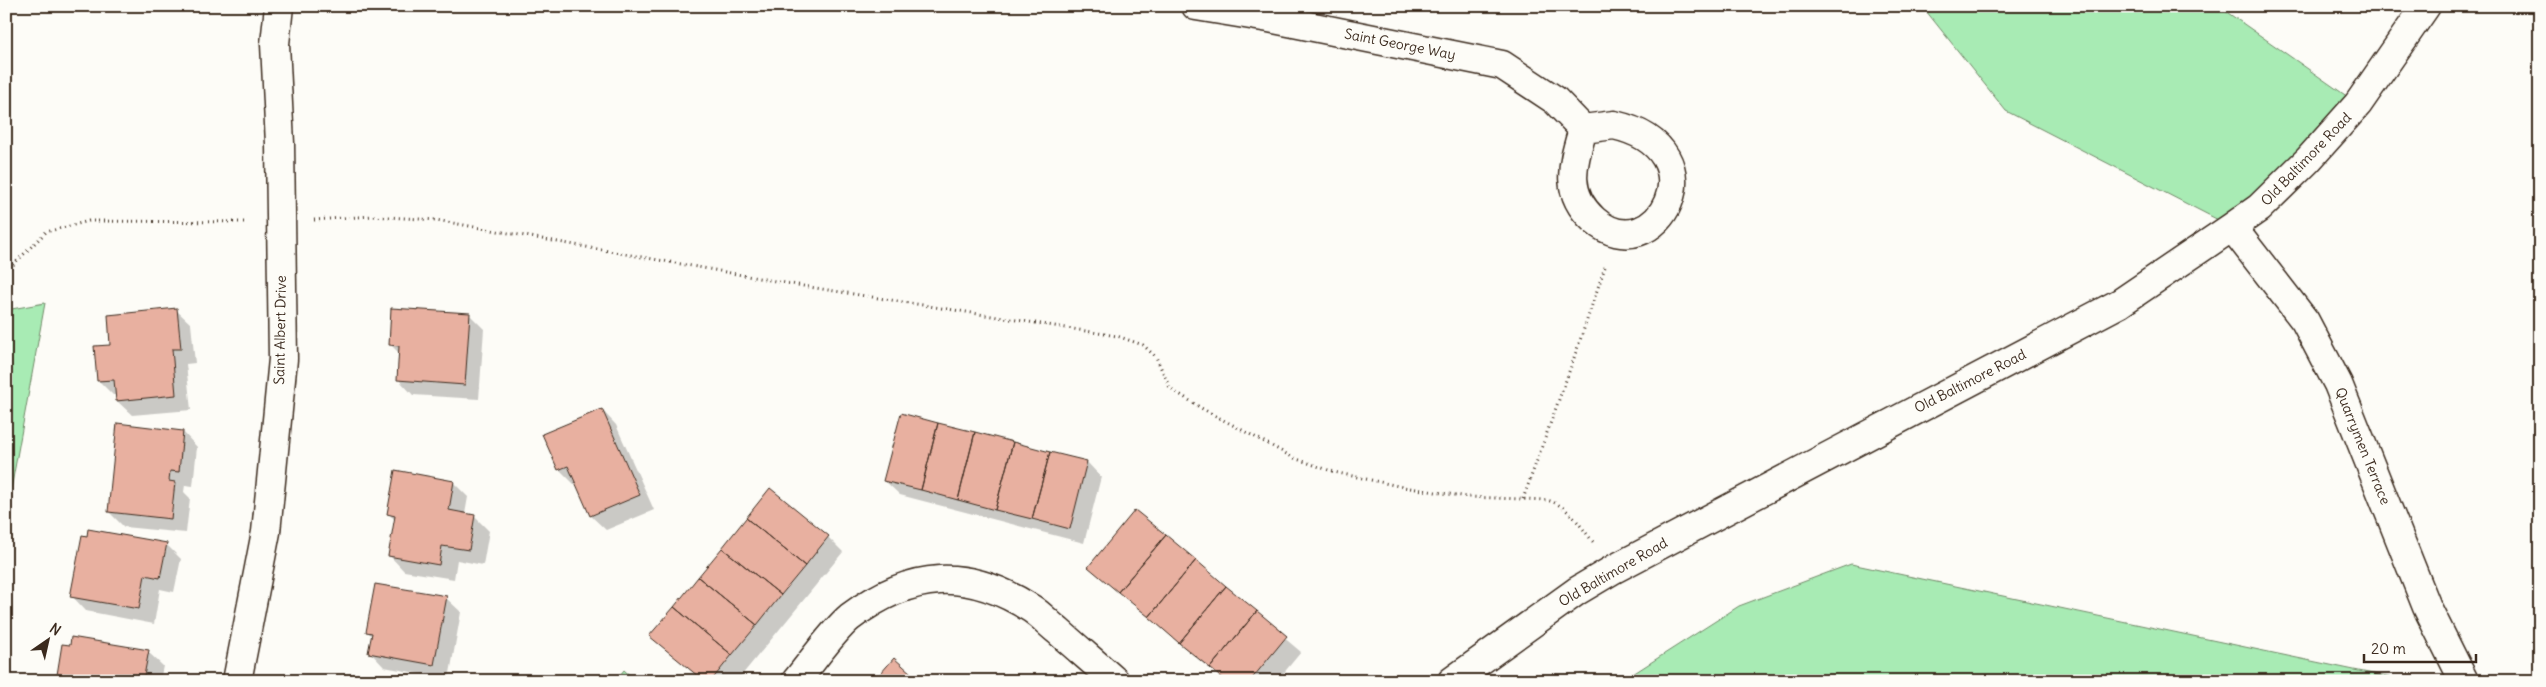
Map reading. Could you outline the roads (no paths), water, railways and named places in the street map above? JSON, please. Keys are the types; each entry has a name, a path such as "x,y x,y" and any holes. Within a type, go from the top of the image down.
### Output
{"street":[{"name":"Saint Albert Drive","path":"237,681 266,532 283,359 275,44 279,6"},
{"name":"Saint George Way","path":"1196,6 1270,12 1502,64 1555,100 1582,129"},
{"name":"Old Baltimore Road","path":"1452,681 1577,591 1614,569 2120,303 2232,227 2259,208 2308,160 2358,104 2426,6"},
{"path":"1614,125 1629,128 1657,146 1672,171 1673,187 1670,198 1659,217 1652,224 1635,233 1614,232 1600,225 1583,209 1575,195 1573,164 1582,129 1614,125"},
{"name":"Quarrymen Terrace","path":"2232,227 2305,321 2338,384 2427,607 2464,681"},
{"path":"796,681 849,619 890,591 922,580 948,580 974,583 1001,593 1032,609 1115,681"}]}
